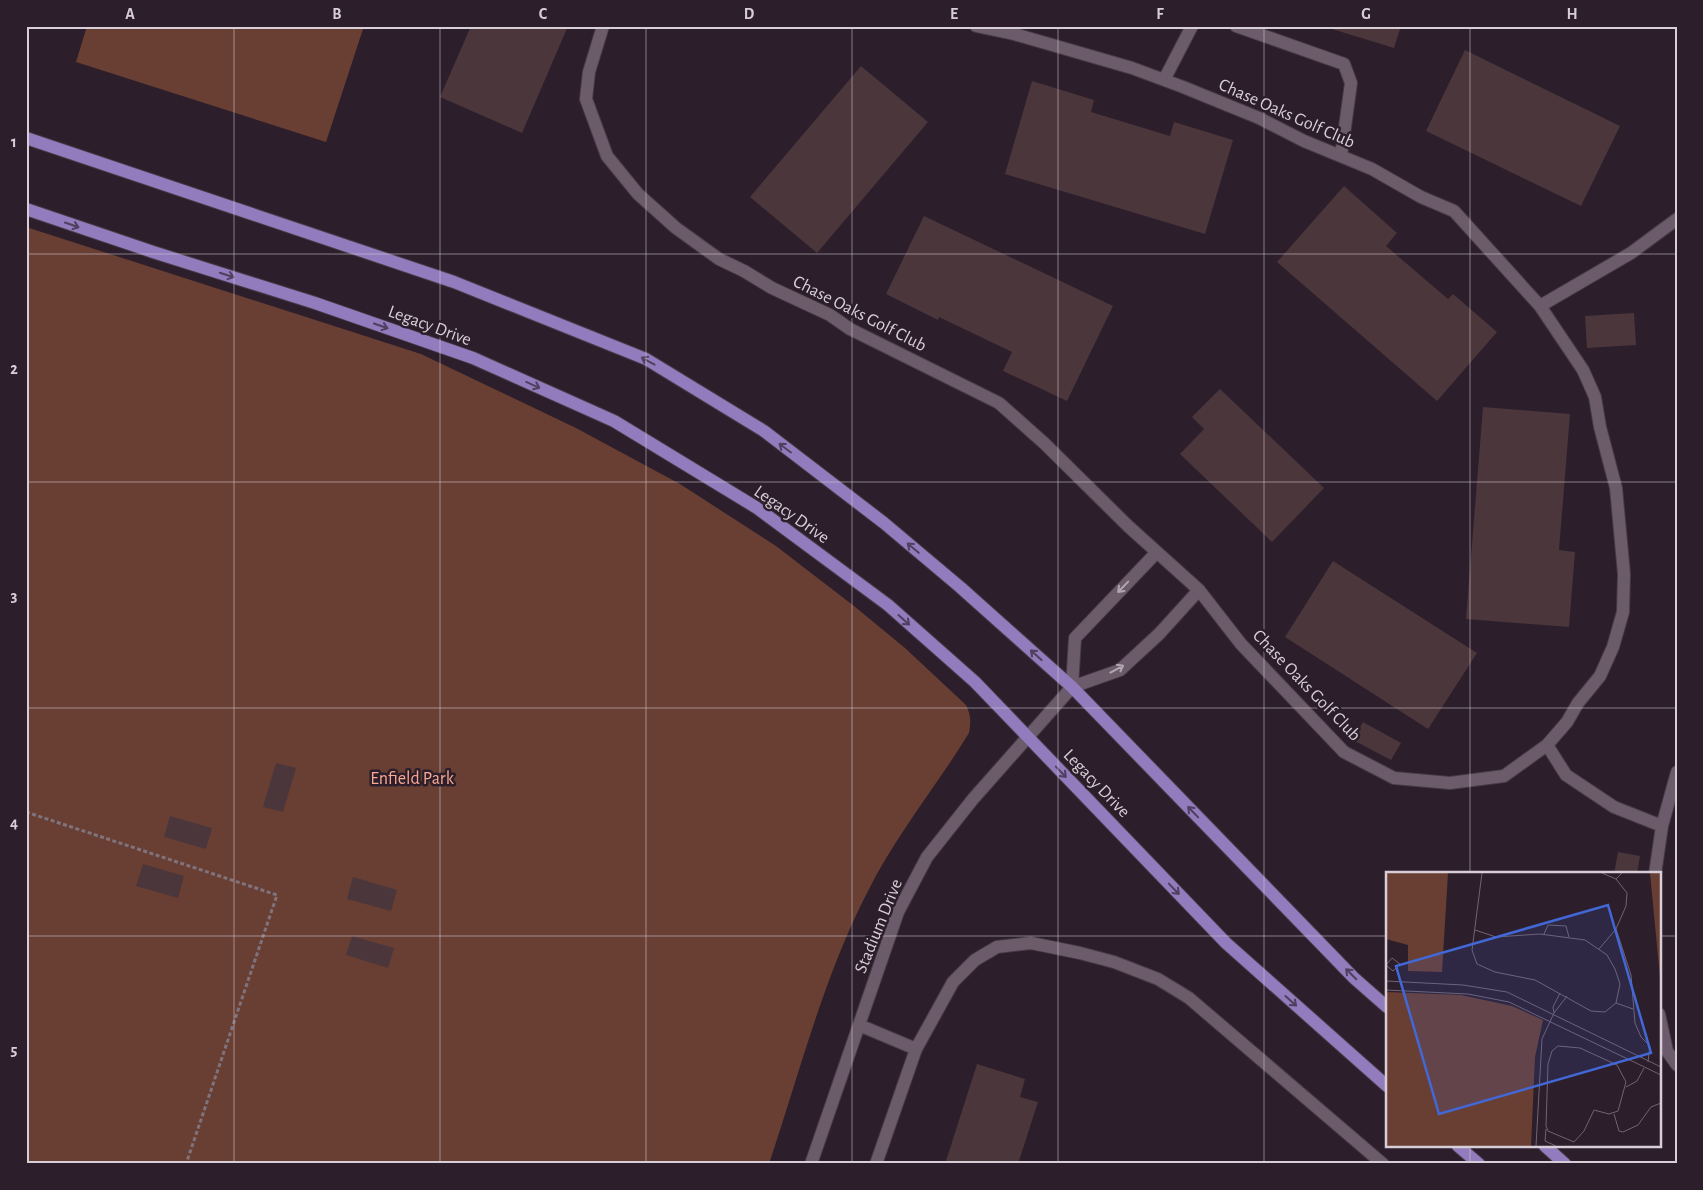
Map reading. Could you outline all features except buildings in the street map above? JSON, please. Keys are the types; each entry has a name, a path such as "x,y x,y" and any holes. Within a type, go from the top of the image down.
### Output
{"main road":[{"path":"26,138 454,282 646,359 764,432 884,523 960,586 1072,687 1354,978 1386,1006"},
{"name":"Legacy Drive","path":"26,209 153,252 315,303 464,355 614,421 757,508 888,605 975,682 1226,943 1386,1085"},
{"path":"1460,1148 1479,1164"},
{"path":"1547,1148 1565,1164"}],"street":[{"name":"Chase Oaks Golf Club","path":"603,26 589,72 586,99 607,156 638,194 676,228 719,259 772,288 830,315 850,329 999,403 1044,443 1199,590 1241,644 1344,752 1394,778 1450,783 1504,776 1546,746 1567,722 1578,702 1600,676 1613,647 1623,612 1624,574 1616,488 1594,397 1583,370 1540,306 1454,211 1420,197 1372,169 1304,141 1259,118 1132,68 1014,34 976,26"},
{"path":"1164,80 1192,26"},
{"path":"1236,26 1344,64 1351,83 1341,156"},
{"path":"1540,306 1631,253 1677,219"},
{"path":"1157,552 1075,638 1072,687 1120,670 1159,634 1199,590"},
{"name":"Stadium Drive","path":"811,1164 898,912 927,857 973,799 1072,687"},
{"path":"1546,746 1566,775 1614,807 1662,826"},
{"path":"1655,872 1662,826 1677,772"},
{"path":"876,1164 916,1049 954,982 975,960 997,947 1031,942 1114,962 1158,979 1189,998 1383,1164"},
{"path":"1660,1019 1667,1051 1677,1065"},
{"path":"859,1025 916,1049"}],"path":[{"path":"26,812 277,895 186,1164"}],"green space":[{"path":"87,26 364,26 326,142 76,62"},
{"name":"Enfield Park","path":"26,227 421,354 576,428 680,484 776,546 905,648 966,705 970,719 969,733 890,852 852,925 825,991 769,1164 26,1164"}]}
